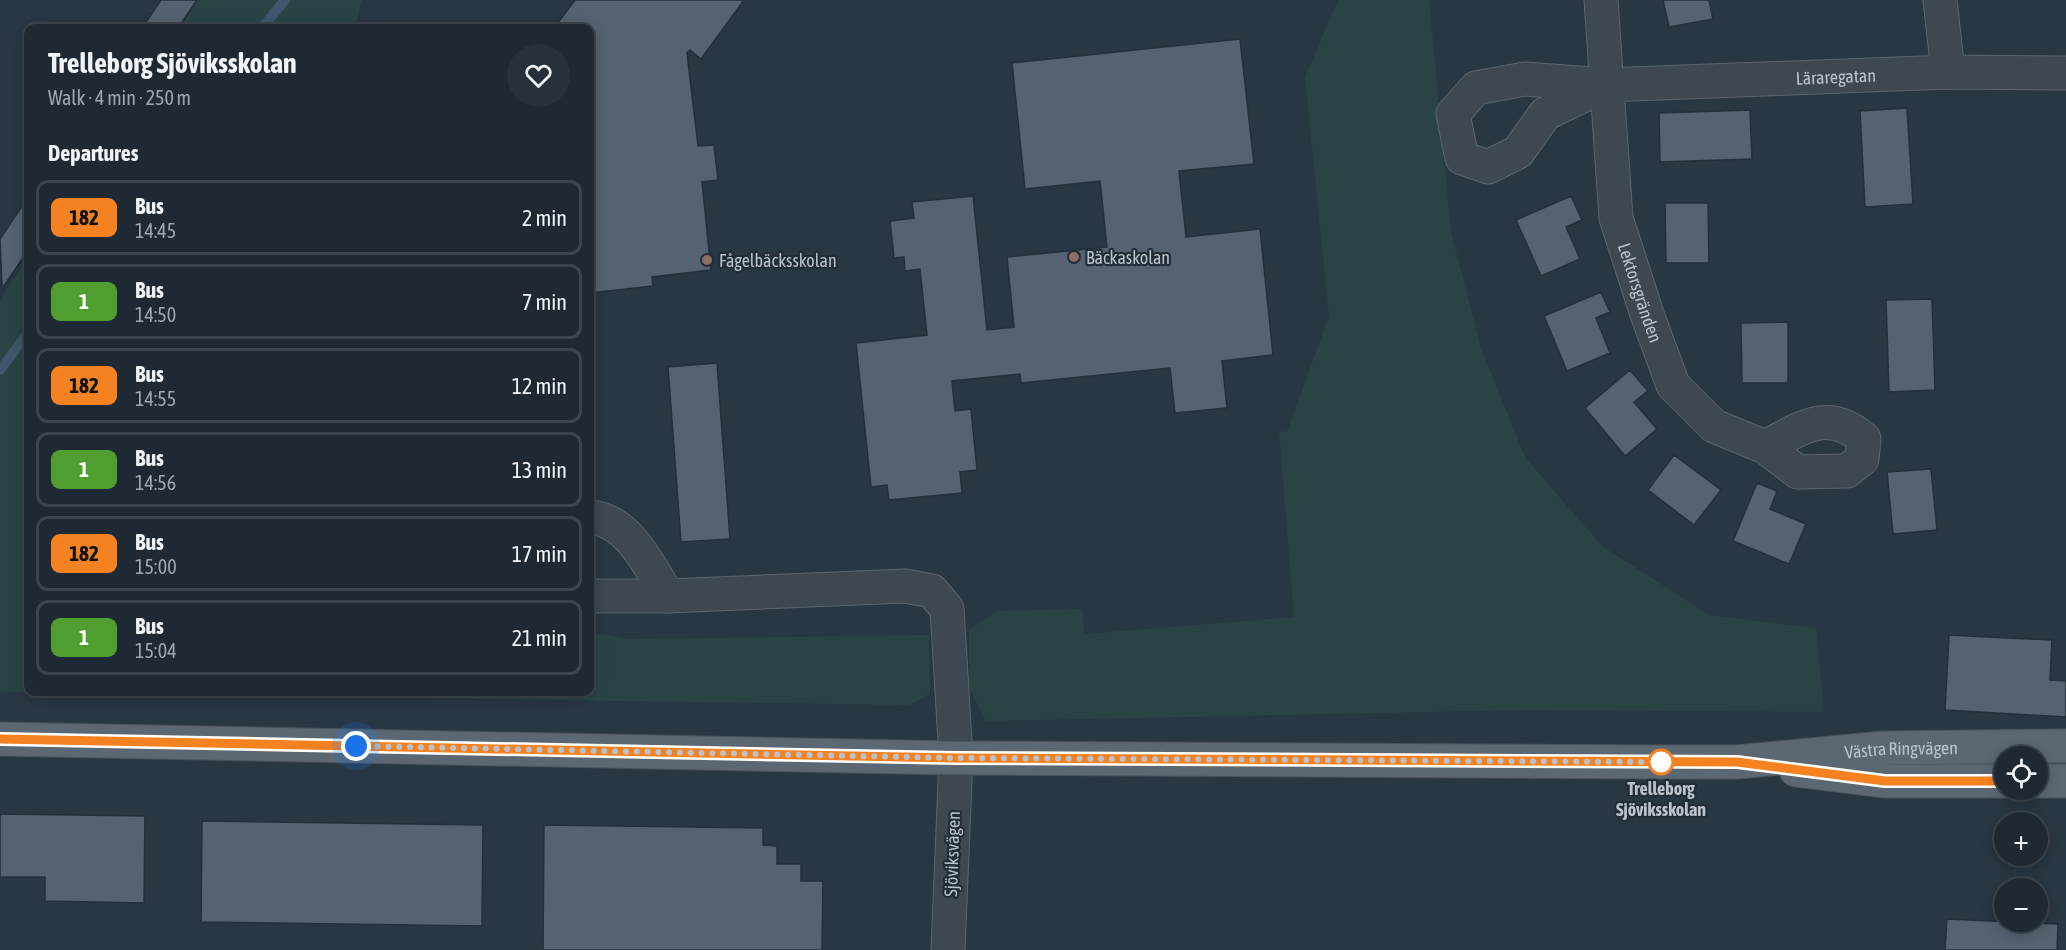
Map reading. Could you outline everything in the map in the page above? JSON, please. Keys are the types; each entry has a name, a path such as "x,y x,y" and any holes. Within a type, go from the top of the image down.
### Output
{"main road":[{"name":"Västra Ringvägen","path":"0,739 956,758 1737,762 1884,748 2066,746"},
{"name":"Västra Ringvägen","path":"1737,762 1885,781 1994,781"},
{"path":"2048,781 2066,781"}],"street":[{"path":"1601,0 1605,85"},
{"path":"1940,0 1948,72"},
{"name":"Läraregatan","path":"1605,85 1948,72 2066,73"},
{"name":"Lektorsgränden","path":"1605,85 1616,218 1673,385 1714,426 1765,447"},
{"path":"594,517 602,518 624,532 640,552 668,596"},
{"name":"Sjöviksvägen","path":"594,596 668,596 905,586 932,591 947,609 956,758 948,950"}],"green space":[{"path":"198,0 362,0 355,24 182,24"},
{"path":"1338,0 1429,0 1451,232 1481,348 1525,457 1602,546 1709,615 1816,628 1824,712 1532,710 986,721 969,688 969,630 998,611 1082,609 1084,634 1294,617 1279,431 1287,432 1329,316 1305,77"},
{"path":"24,263 24,692 0,692 0,300"},
{"path":"594,633 627,639 929,635 930,694 909,705 280,696 594,696"}],"building":[{"path":"161,0 197,0 181,24 145,24"},
{"path":"575,0 744,0 701,59 690,50 687,53 698,146 714,145 718,180 702,182 711,270 652,277 653,286 594,293 594,24 557,24"},
{"path":"1663,0 1709,0 1713,19 1669,27"},
{"path":"1240,39 1254,164 1179,171 1186,237 1260,229 1273,355 1222,361 1227,408 1175,413 1170,368 1021,383 1020,374 952,381 955,411 971,409 977,470 960,472 962,493 889,500 887,485 871,487 856,343 927,335 920,269 905,271 904,257 894,258 890,221 914,218 912,202 973,196 987,330 1014,327 1007,257 1107,247 1100,181 1025,189 1012,63"},
{"path":"1907,108 1913,204 1865,207 1860,111"},
{"path":"1750,110 1752,159 1660,162 1659,113"},
{"path":"1571,196 1582,220 1566,227 1580,259 1541,276 1516,220"},
{"path":"24,203 24,256 2,289 0,239"},
{"path":"1665,203 1708,203 1709,263 1666,263"},
{"path":"1601,292 1610,312 1596,318 1610,353 1567,371 1544,316"},
{"path":"1932,299 1935,390 1889,392 1886,300"},
{"path":"1788,322 1788,383 1742,383 1741,323"},
{"path":"717,363 730,539 681,542 668,367"},
{"path":"1630,370 1648,391 1634,402 1657,429 1625,456 1585,408"},
{"path":"1674,455 1721,490 1694,525 1648,490"},
{"path":"1931,469 1937,530 1893,534 1887,472"},
{"path":"1757,483 1777,491 1770,509 1806,524 1789,564 1733,541"},
{"path":"1949,635 2052,640 2050,680 2066,681 2066,717 1945,710"},
{"path":"0,814 145,816 144,903 45,901 45,877 0,877"},
{"path":"202,821 483,825 482,926 201,922"},
{"path":"544,825 763,828 763,845 777,846 777,864 801,864 801,881 823,881 822,950 543,950"},
{"path":"1947,919 1994,921 1994,932 2048,932 2048,924 2058,924 2057,950 1945,950"}],"waterway":[{"path":"265,24 285,0"},
{"path":"0,370 24,338"}],"bus line":[{"name":"182","path":"0,739 956,758 1737,762 1885,781 1994,781"}],"place":[{"name":"Bäckaskolan","path":"1074,257"},
{"name":"Fågelbäcksskolan","path":"707,260"},
{"name":"Trelleborg Sjöviksskolan","path":"1661,762"}],"route":[{"path":"356,746 956,758 1661,762"}]}
